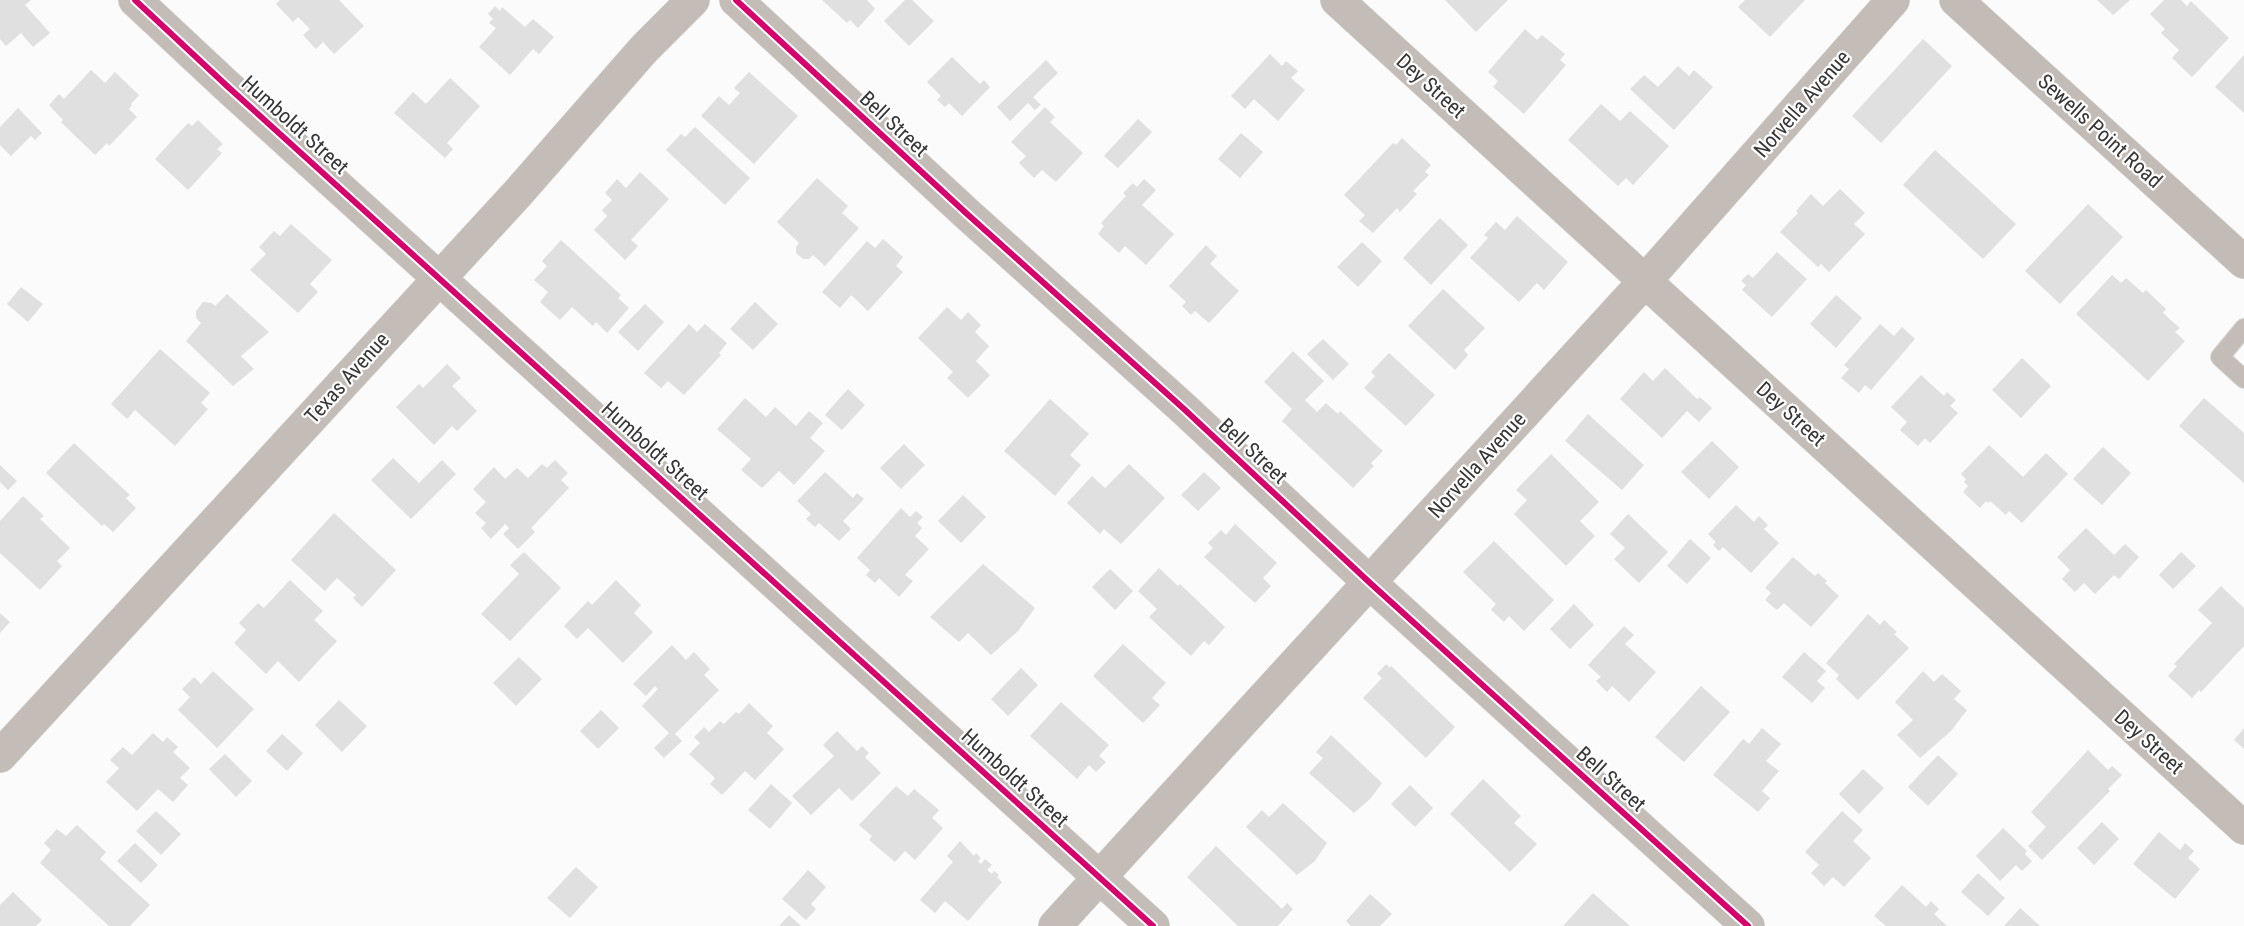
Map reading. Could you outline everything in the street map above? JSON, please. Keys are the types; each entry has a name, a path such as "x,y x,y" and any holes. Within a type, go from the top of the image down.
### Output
{"main road":[{"name":"Sewells Point Road","path":"1956,0 2244,262"}],"street":[{"name":"Humboldt Street","path":"135,0 226,86 440,277 1153,926"},
{"name":"Texas Avenue","path":"0,756 518,193 644,50 693,0"},
{"name":"Bell Street","path":"736,0 975,221 1184,409 1369,582 1748,926"},
{"name":"Dey Street","path":"1337,0 2244,828"},
{"name":"Norvella Avenue","path":"1055,926 1645,281 1893,0"}],"lane":[{"path":"2244,328 2220,357 2244,379"}],"building":[{"path":"0,0 31,0 25,5 50,33 33,47 21,33 6,46 0,39"},
{"path":"280,0 339,0 364,26 334,54 323,42 316,49 303,35 310,29 298,17 293,22 276,4"},
{"path":"822,0 867,0 875,9 858,28 850,20 847,23"},
{"path":"905,0 912,0 934,21 909,46 884,21"},
{"path":"1445,0 1508,0 1476,32"},
{"path":"1745,0 1805,0 1770,37 1738,7"},
{"path":"2097,0 2130,0 2113,15"},
{"path":"2164,0 2181,0 2187,6 2191,1 2229,38 2192,77 2172,58 2179,50 2161,33 2165,29 2150,14"},
{"path":"495,6 500,11 502,7 525,27 533,19 554,37 539,54 533,49 510,75 479,47 496,28 489,23 493,19 488,14"},
{"path":"1525,29 1537,40 1542,35 1565,54 1560,60 1566,65 1524,114 1493,87 1498,81 1488,72"},
{"path":"1923,39 1952,66 1881,143 1852,116"},
{"path":"1270,54 1282,66 1286,61 1298,71 1291,78 1305,90 1278,121 1254,99 1245,109 1231,96"},
{"path":"2244,55 2244,113 2215,87"},
{"path":"952,57 980,84 984,80 990,87 962,116 949,103 945,107 937,100 941,96 927,82"},
{"path":"1046,60 1058,73 1033,97 1041,105 1035,110 1028,103 1010,121 997,107"},
{"path":"1678,66 1689,76 1694,70 1713,87 1674,130 1630,89 1644,75 1658,87"},
{"path":"91,70 105,83 115,72 139,95 129,109 137,117 109,146 107,143 95,155 61,122 63,120 49,105 59,94 64,99"},
{"path":"749,72 798,116 754,164 701,116 719,96 729,105 740,93 734,88"},
{"path":"450,78 480,106 447,143 453,149 445,158 394,113 413,92 426,104"},
{"path":"1601,104 1620,121 1630,111 1669,146 1633,185 1626,178 1618,186 1568,140"},
{"path":"1045,107 1055,117 1050,122 1083,153 1056,182 1042,170 1034,178 1019,163 1026,156 1011,142"},
{"path":"18,108 42,133 35,140 31,136 11,156 0,145 0,127"},
{"path":"1138,119 1152,132 1118,168 1104,156"},
{"path":"198,120 223,144 217,149 222,153 188,190 155,159 188,123 192,126"},
{"path":"695,127 750,178 725,205 666,150 681,134 685,137"},
{"path":"1241,133 1263,152 1240,178 1218,159"},
{"path":"1402,138 1431,165 1425,172 1429,175 1413,191 1417,194 1400,212 1397,208 1373,233 1359,221 1365,215 1344,195 1393,143 1396,145"},
{"path":"1935,150 2016,224 1983,259 1903,185"},
{"path":"640,172 669,199 631,240 638,246 625,260 594,230 607,216 602,210 612,200 605,193 617,179 626,188"},
{"path":"817,178 848,206 842,213 859,228 825,266 813,255 809,259 803,259 796,253 799,243 777,222"},
{"path":"1144,179 1156,190 1142,205 1174,234 1146,265 1125,246 1119,253 1098,234 1104,226 1101,223 1126,196 1123,193 1133,183 1137,187"},
{"path":"1840,189 1865,213 1854,224 1865,234 1829,272 1821,264 1818,267 1780,232 1798,213 1796,211 1811,194 1823,206"},
{"path":"2088,204 2123,237 2060,304 2025,271"},
{"path":"1517,216 1568,262 1544,290 1537,283 1519,302 1470,258 1488,238 1484,235 1496,222 1505,230"},
{"path":"1440,218 1468,245 1431,285 1403,258"},
{"path":"291,224 332,260 310,284 318,292 298,313 250,270 266,254 259,247 274,231 280,236"},
{"path":"883,239 903,257 896,266 903,272 868,311 851,295 840,308 822,292 867,241 875,248"},
{"path":"561,240 621,295 618,298 629,308 607,333 596,322 593,326 572,307 560,320 540,302 548,292 534,280 547,266 542,261"},
{"path":"1362,242 1382,261 1358,287 1337,267"},
{"path":"1206,245 1217,256 1210,264 1239,291 1209,323 1195,311 1191,315 1182,306 1186,302 1169,286"},
{"path":"1777,252 1807,279 1772,317 1742,290 1746,285 1741,281 1748,274 1753,278"},
{"path":"2112,275 2121,283 2126,278 2143,293 2146,290 2166,309 2163,313 2180,328 2175,332 2185,341 2148,381 2076,314"},
{"path":"21,287 43,304 28,322 7,304"},
{"path":"1443,289 1485,328 1464,350 1468,355 1455,370 1408,326"},
{"path":"227,294 269,332 241,356 254,369 233,386 186,341 201,323 196,318 196,311 203,302 212,303 215,306"},
{"path":"1836,295 1862,318 1836,348 1810,324"},
{"path":"755,302 778,324 753,350 730,329"},
{"path":"645,304 664,322 638,351 618,332"},
{"path":"947,307 961,320 968,312 981,325 975,332 989,346 976,361 990,375 968,398 947,378 953,372 918,338"},
{"path":"689,324 697,332 705,324 727,343 719,353 721,355 684,395 668,381 661,388 644,373"},
{"path":"1880,324 1894,336 1902,327 1915,339 1871,390 1865,385 1859,393 1841,378 1849,369 1844,365"},
{"path":"1323,339 1349,364 1333,380 1307,354"},
{"path":"160,349 210,393 201,403 208,409 175,446 135,410 127,419 111,404"},
{"path":"1293,351 1324,381 1305,400 1317,412 1326,403 1338,414 1340,411 1383,451 1371,463 1374,466 1353,488 1282,421 1292,409 1264,382"},
{"path":"1389,353 1435,395 1406,426 1364,388 1375,376 1371,372"},
{"path":"2022,358 2051,386 2021,418 1992,390"},
{"path":"447,364 461,378 452,386 477,411 457,431 452,426 434,445 396,407 419,384 423,388"},
{"path":"1665,368 1697,399 1700,397 1712,408 1699,422 1687,411 1662,438 1620,399 1644,372 1653,381"},
{"path":"1921,375 1944,396 1947,392 1956,400 1950,406 1958,413 1930,443 1925,438 1918,446 1900,430 1907,422 1891,407"},
{"path":"848,389 865,405 842,430 825,415"},
{"path":"745,398 766,417 775,407 796,426 809,411 823,423 810,438 825,451 794,485 779,471 762,488 741,470 751,459 717,429"},
{"path":"2204,398 2244,433 2244,483 2179,426"},
{"path":"1050,399 1089,434 1070,455 1081,465 1055,496 1004,451"},
{"path":"1588,414 1644,465 1622,490 1565,441"},
{"path":"1712,441 1739,467 1709,499 1681,472"},
{"path":"74,443 130,495 126,498 136,508 113,532 104,524 102,526 46,473"},
{"path":"904,444 925,465 901,489 880,468"},
{"path":"1989,445 2023,477 2046,453 2068,474 2022,523 2009,511 2006,515 1990,501 1988,503 1986,501 1980,508 1963,492 1968,486 1961,474"},
{"path":"2103,447 2131,473 2102,505 2073,479"},
{"path":"1551,454 1599,502 1580,521 1595,536 1566,566 1514,514 1527,500 1516,490"},
{"path":"393,458 419,483 442,460 456,474 411,519 371,480"},
{"path":"555,460 568,473 561,480 569,488 531,528 535,532 518,549 503,534 509,528 505,524 491,539 481,528 486,523 475,513 486,502 473,489 494,467 505,479 517,468 528,478 542,464 547,468"},
{"path":"1129,464 1165,498 1121,544 1104,529 1100,534 1067,503 1092,476 1105,488"},
{"path":"0,465 17,481 8,490 0,482"},
{"path":"825,472 853,498 857,493 864,499 843,521 851,529 839,541 819,523 815,527 806,519 811,514 797,501"},
{"path":"1204,472 1221,488 1198,511 1181,495"},
{"path":"963,495 986,517 961,543 938,521"},
{"path":"23,496 44,516 40,519 70,548 57,561 62,566 40,590 0,553 0,521"},
{"path":"1736,505 1754,522 1759,516 1768,525 1764,529 1779,543 1751,573 1723,547 1719,551 1713,545 1716,542 1708,534"},
{"path":"901,508 910,517 916,511 923,517 917,523 922,528 915,536 929,549 905,575 913,581 899,597 879,578 875,583 866,575 870,570 857,558"},
{"path":"334,513 396,570 362,607 353,598 356,595 337,578 325,591 291,560"},
{"path":"1628,514 1668,552 1639,583 1614,559 1625,548 1610,534"},
{"path":"1235,524 1277,563 1263,578 1271,586 1255,603 1204,557 1213,548 1208,543 1221,530 1226,535"},
{"path":"2086,528 2114,555 2125,544 2139,557 2119,579 2114,575 2095,594 2084,583 2075,592 2062,579 2070,570 2057,557"},
{"path":"1690,539 1711,558 1687,584 1667,566"},
{"path":"1494,541 1554,600 1524,631 1509,616 1504,622 1491,610 1496,604 1463,572"},
{"path":"524,552 561,588 510,641 481,614 519,574 510,565"},
{"path":"2181,552 2196,566 2173,589 2159,575"},
{"path":"1793,557 1815,576 1818,573 1839,596 1811,627 1784,603 1777,610 1765,600 1771,593 1765,588"},
{"path":"983,564 1035,608 1018,631 991,655 968,633 959,642 930,617"},
{"path":"1159,568 1178,586 1180,584 1225,627 1209,645 1204,641 1191,656 1149,617 1157,609 1138,591"},
{"path":"1110,569 1133,591 1115,610 1092,587"},
{"path":"290,580 323,611 314,620 337,641 299,682 278,661 266,674 234,643 246,630 239,623 258,603 264,608"},
{"path":"616,580 641,605 634,613 653,632 623,663 588,628 577,639 564,626 588,601 592,605"},
{"path":"2221,586 2244,608 2244,646 2201,692 2199,690 2192,698 2168,676 2177,666 2174,664 2212,623 2198,610"},
{"path":"1574,604 1594,625 1570,649 1550,629"},
{"path":"0,613 10,622 0,633"},
{"path":"1868,614 1880,625 1884,620 1897,632 1894,634 1909,648 1858,700 1836,679 1839,675 1826,663"},
{"path":"1624,626 1634,635 1625,644 1656,672 1629,702 1612,686 1607,692 1596,681 1601,677 1588,665"},
{"path":"1123,644 1166,683 1152,698 1160,705 1143,723 1093,676"},
{"path":"672,645 686,660 694,652 710,669 704,675 719,690 675,734 682,741 664,758 654,748 669,733 642,706 658,689 655,686 646,696 633,684"},
{"path":"1804,652 1826,671 1817,681 1825,688 1812,703 1782,677"},
{"path":"519,657 542,679 516,706 493,683"},
{"path":"1386,664 1390,668 1391,666 1455,727 1426,758 1363,698 1382,678 1377,674"},
{"path":"1021,668 1038,685 1008,716 991,699"},
{"path":"213,671 254,709 217,748 178,710 190,697 182,689 194,677 201,684"},
{"path":"1923,671 1934,682 1942,674 1961,691 1954,699 1967,710 1951,731 1920,758 1897,735 1913,720 1895,702"},
{"path":"1701,686 1730,712 1684,762 1655,737"},
{"path":"339,700 367,726 342,752 315,725"},
{"path":"1061,702 1109,745 1099,756 1106,762 1096,772 1089,765 1077,779 1030,736"},
{"path":"749,703 773,726 767,733 784,749 755,780 745,771 722,795 710,784 715,778 689,754 700,743 694,737 704,727 709,732 720,721 724,724 736,712 739,714"},
{"path":"601,710 619,728 598,749 580,731"},
{"path":"1762,728 1781,744 1766,761 1779,771 1762,791 1770,798 1758,812 1713,775 1743,739 1749,744"},
{"path":"2244,728 2244,749 2234,740"},
{"path":"837,731 857,751 862,746 869,753 865,757 881,773 852,801 839,788 811,815 792,796 834,756 823,745"},
{"path":"153,733 163,742 167,737 178,747 173,752 190,768 180,778 188,785 173,802 158,789 137,811 106,782 119,768 110,760 123,747 132,755"},
{"path":"282,734 303,753 287,771 266,751"},
{"path":"1331,735 1382,783 1371,798 1354,813 1309,773 1323,758 1316,752"},
{"path":"2088,750 2108,770 2112,766 2122,775 2108,789 2110,791 2042,860 2028,846 2046,827 2031,812"},
{"path":"225,754 252,781 236,797 209,769"},
{"path":"1938,755 1958,774 1928,806 1908,787"},
{"path":"1863,769 1884,788 1859,814 1839,794"},
{"path":"1483,779 1521,816 1514,823 1537,844 1510,872 1450,814"},
{"path":"771,784 792,803 770,829 748,810"},
{"path":"1410,785 1433,808 1415,827 1391,804"},
{"path":"896,786 908,796 914,789 939,810 932,818 943,828 915,860 905,851 895,862 869,840 872,836 859,825"},
{"path":"1283,803 1327,843 1315,861 1297,875 1246,827 1262,810 1269,817"},
{"path":"156,811 181,834 161,855 136,831"},
{"path":"1842,811 1863,830 1853,841 1871,858 1844,887 1833,877 1824,886 1811,873 1819,865 1805,852"},
{"path":"2102,822 2119,839 2094,865 2077,848"},
{"path":"77,825 106,852 100,859 150,905 130,926 109,926 40,863 51,850 44,843 57,829 66,836"},
{"path":"2003,828 2027,851 2025,854 2032,861 2022,871 2016,865 2000,881 1976,856"},
{"path":"2159,832 2180,850 2185,843 2194,851 2188,858 2200,869 2175,899 2133,864"},
{"path":"960,841 974,856 976,853 981,858 978,861 981,864 985,859 992,865 987,870 999,875 997,877 1002,882 968,921 945,901 935,913 920,900 953,862 947,856"},
{"path":"135,843 158,865 141,883 117,861"},
{"path":"1216,846 1282,909 1287,903 1293,909 1278,926 1238,926 1187,877"},
{"path":"576,867 598,887 570,918 547,898"},
{"path":"808,870 826,887 811,904 816,909 806,920 782,899"},
{"path":"1978,873 2005,898 1988,916 1961,892"},
{"path":"1902,885 1926,907 1931,901 1939,909 1934,914 1947,926 1886,926 1874,916"},
{"path":"13,892 42,920 36,926 0,926 0,905"},
{"path":"1593,893 1630,926 1563,926"},
{"path":"1370,894 1392,914 1380,926 1351,926 1346,921"},
{"path":"2020,908 2040,926 2004,926"},
{"path":"789,915 801,926 779,926"}],"cycle path":[{"path":"135,0 1153,926"},
{"path":"736,0 966,213 1184,409 1369,582 1748,926"}]}
